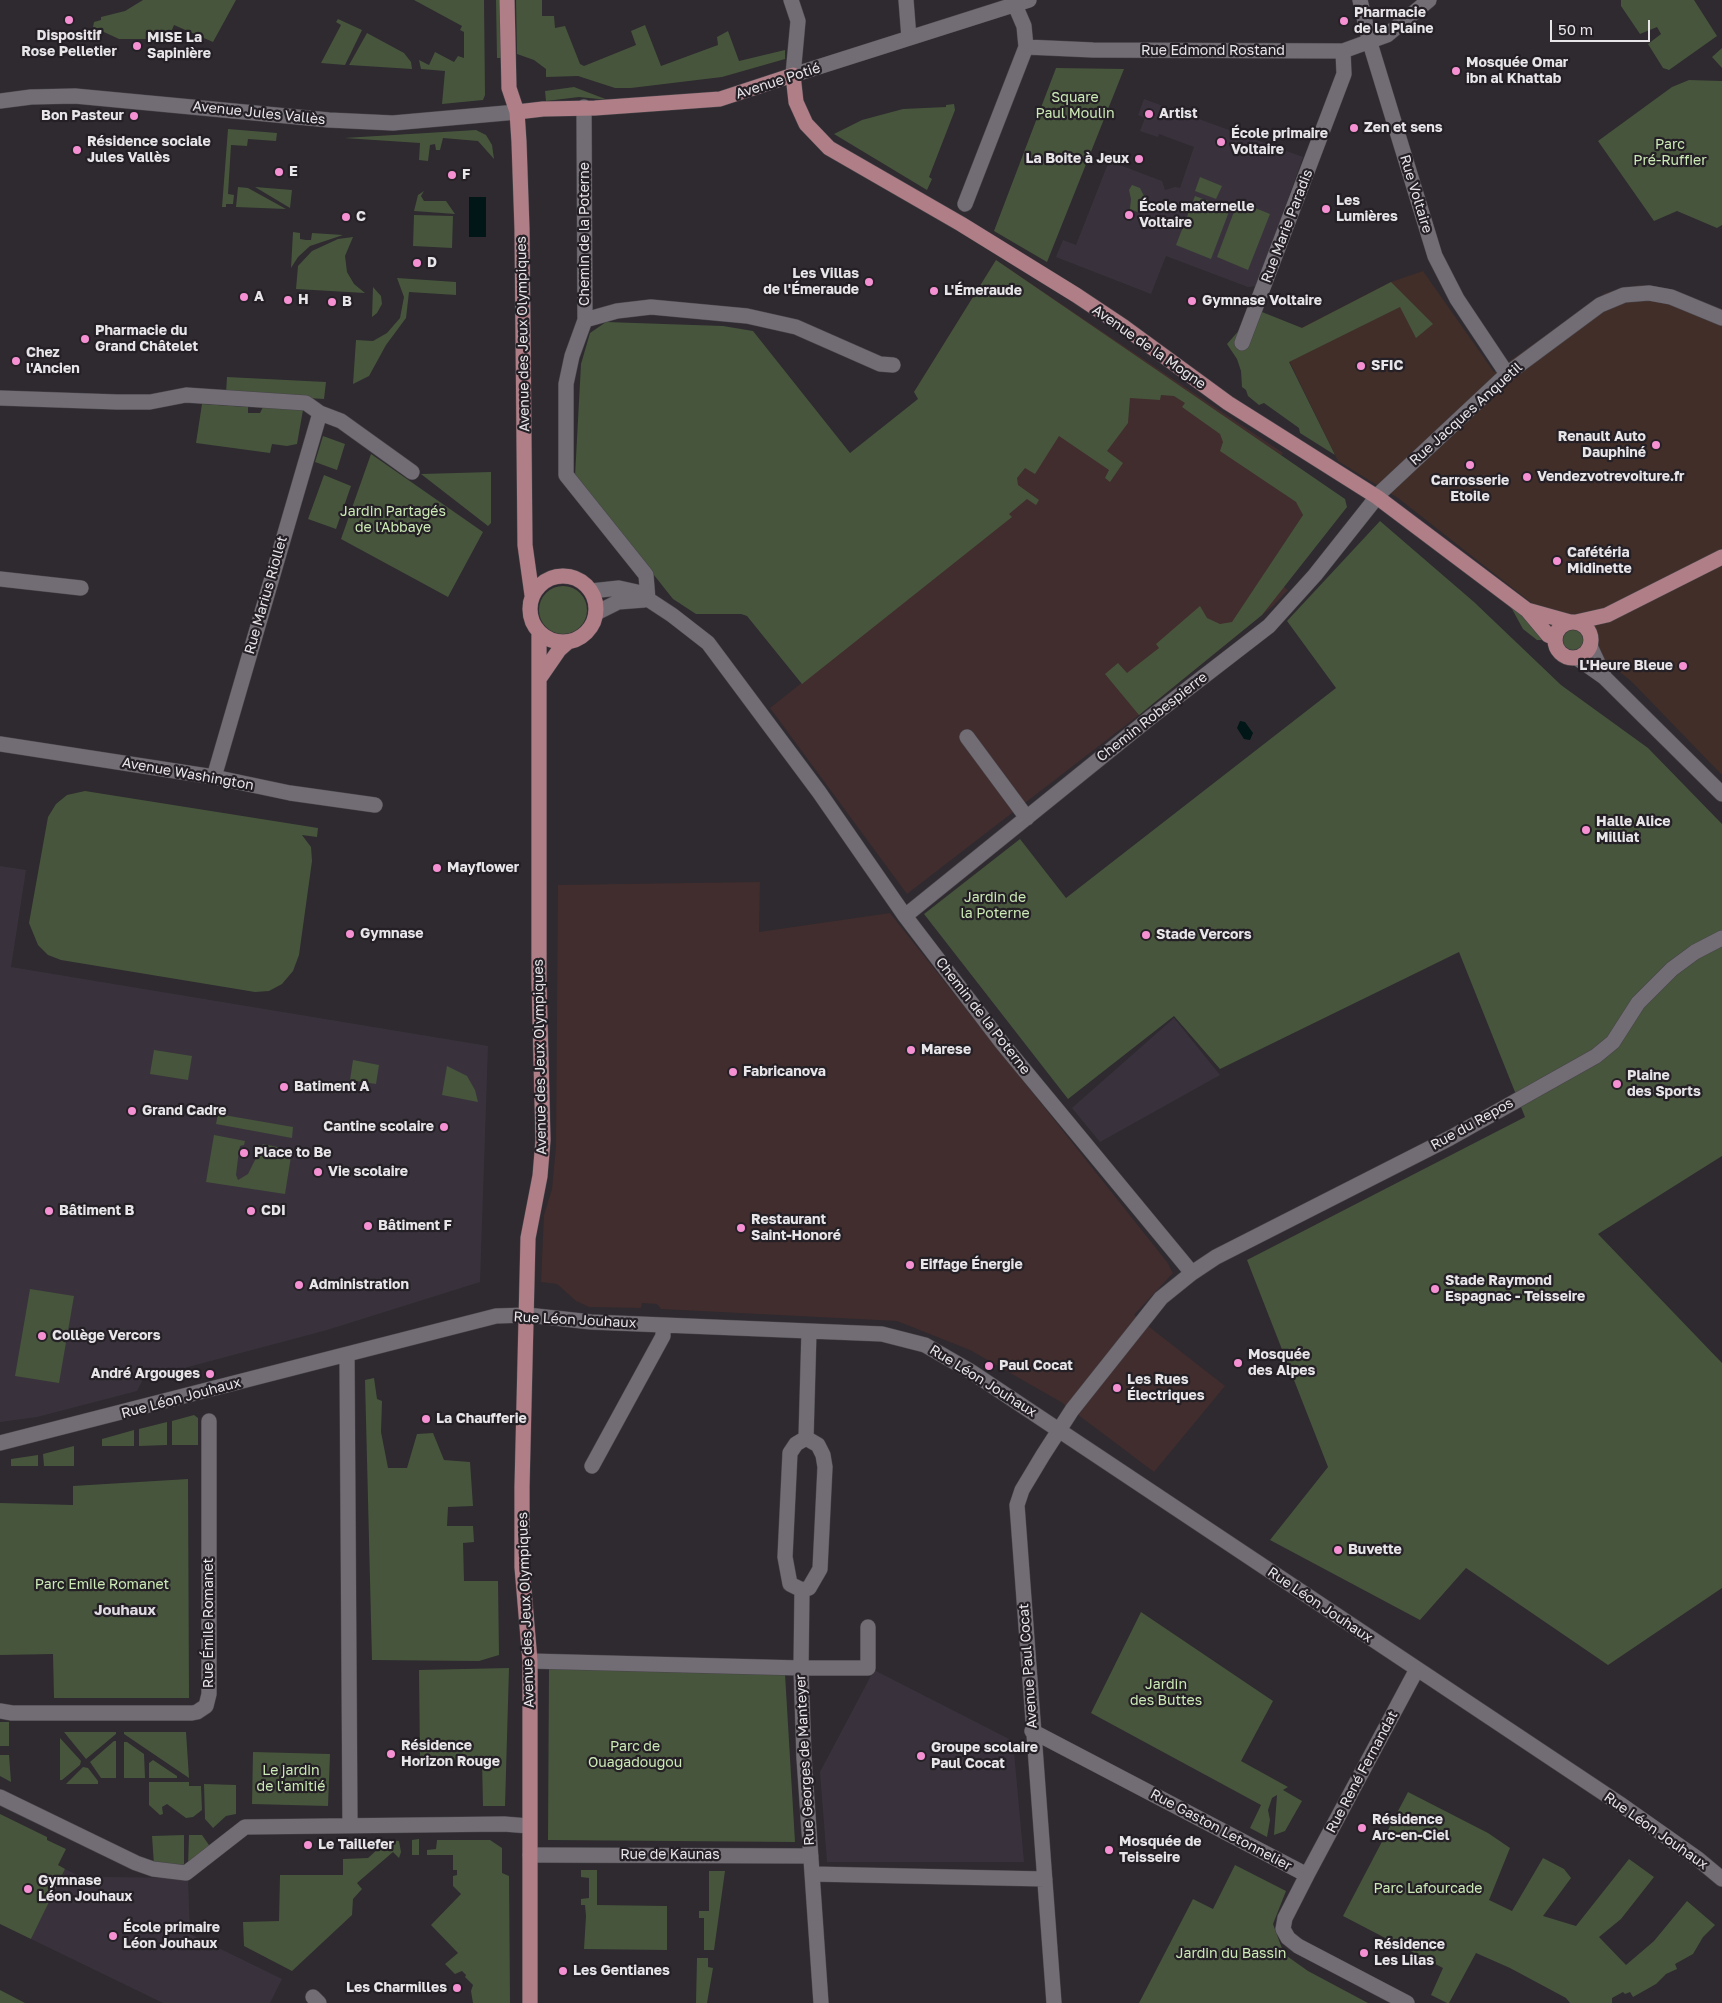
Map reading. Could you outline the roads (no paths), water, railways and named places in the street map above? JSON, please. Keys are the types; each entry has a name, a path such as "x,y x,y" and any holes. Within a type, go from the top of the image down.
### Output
{"main road":[{"name":"Avenue des Jeux Olympiques","path":"508,0 509,88 517,112 522,229 527,556 532,595"},
{"name":"Avenue Potié","path":"517,112 720,99 793,75"},
{"name":"Avenue de la Mogne","path":"793,75 795,98 806,124 829,148 961,224 1076,295 1228,402 1377,497 1527,610 1548,634 1555,638"},
{"path":"527,556 554,576 575,577 591,591 596,601 596,613 587,632 568,642 559,650 539,679"},
{"path":"1607,615 1583,655 1571,658 1561,653 1555,638 1560,627 1573,622 1607,615 1722,557"},
{"path":"554,576 538,587 532,595 530,615 539,632 552,640 568,642"},
{"name":"Avenue de la Mogne","path":"1527,610 1573,622"},
{"path":"1573,622 1586,626 1591,644"},
{"name":"Avenue des Jeux Olympiques","path":"530,2003 530,1661 522,1567 528,1238 540,1176 543,1140 539,971 539,632"}],"street":[{"path":"790,0 798,21 793,75"},
{"path":"906,0 909,38"},
{"name":"Rue Voltaire","path":"1360,0 1370,43 1432,246 1442,272 1507,374"},
{"name":"Rue Edmond Rostand","path":"1026,47 1093,50 1343,51 1370,43 1392,32 1429,0"},
{"path":"965,204 1026,47 1022,2"},
{"name":"Avenue Potié","path":"793,75 1022,2"},
{"name":"Rue Marie Paradis","path":"1242,343 1344,74 1343,51"},
{"name":"Avenue Jules Vallès","path":"0,101 31,97 75,96 329,120 393,122 517,112"},
{"name":"Chemin de la Poterne","path":"584,108 586,320 572,356 566,384 566,476 646,575 648,600"},
{"name":"Rue Jacques Anquetil","path":"1377,497 1507,374 1600,305 1624,295 1649,294 1672,297 1722,318"},
{"path":"586,320 616,312 651,308 747,316 796,327 880,364 893,365"},
{"path":"0,398 150,402 186,395 306,403 320,413 341,421 412,472"},
{"name":"Rue Marius Riollet","path":"214,777 320,413"},
{"name":"Chemin Robespierre","path":"906,916 1150,718 1268,626 1315,575 1377,497"},
{"path":"0,579 81,588"},
{"name":"Chemin de la Poterne","path":"591,591 619,588 637,592 672,615 708,643 768,723 906,916 1057,1112 1192,1273"},
{"path":"596,613 618,602 648,600"},
{"path":"1591,644 1604,677"},
{"path":"1577,658 1604,677 1722,794"},
{"path":"967,737 1027,818"},
{"name":"Avenue Washington","path":"0,744 214,777 290,793 375,805"},
{"name":"Rue du Repos","path":"1192,1273 1216,1257 1450,1138 1596,1056 1613,1042 1638,1004 1672,969 1695,952 1722,938"},
{"path":"1058,1430 1161,1298 1192,1273"},
{"name":"Rue Léon Jouhaux","path":"0,1444 496,1316 526,1315 579,1321 882,1334 925,1345 970,1371 1620,1804 1698,1859 1722,1879"},
{"path":"592,1466 663,1336 663,1325"},
{"path":"806,1438 809,1331"},
{"path":"347,1355 350,1825"},
{"name":"Rue Émile Romanet","path":"0,1711 19,1713 187,1713 197,1712 206,1706 209,1686 209,1421"},
{"name":"Avenue Paul Cocat","path":"1054,2003 1032,1731 1017,1505 1022,1490 1058,1430"},
{"path":"806,1438 818,1445 823,1455 825,1466 820,1569 810,1588 802,1590 790,1584 785,1558 789,1460 793,1447 800,1440 806,1438"},
{"path":"802,1590 801,1668 868,1668 868,1627"},
{"name":"Rue Georges de Manteyer","path":"530,1661 801,1668 821,2003"},
{"name":"Rue René Fernandat","path":"1307,1874 1417,1669"},
{"name":"Rue Gaston Letonnelier","path":"1032,1731 1307,1874 1284,1918 1283,1929 1288,1938 1298,1946 1407,2003"},
{"path":"0,1797 144,1866 186,1873 245,1827 504,1824 530,1826"},
{"name":"Rue de Kaunas","path":"530,1855 811,1856"},
{"path":"812,1874 1045,1879"}],"place":[{"name":"Dispositif Rose Pelletier","path":"69,20"},
{"name":"Pharmacie de la Plaine","path":"1344,21"},
{"name":"MISE La Sapinière","path":"137,46"},
{"name":"Mosquée Omar ibn al Khattab","path":"1456,71"},
{"name":"Artist","path":"1149,114"},
{"name":"Bon Pasteur","path":"134,116"},
{"name":"Zen et sens","path":"1354,128"},
{"name":"École primaire Voltaire","path":"1221,142"},
{"name":"Résidence sociale Jules Vallès","path":"77,150"},
{"name":"La Boite à Jeux","path":"1139,159"},
{"name":"E","path":"279,172"},
{"name":"F","path":"452,175"},
{"name":"Les Lumières","path":"1326,209"},
{"name":"École maternelle Voltaire","path":"1129,215"},
{"name":"C","path":"346,217"},
{"name":"D","path":"417,263"},
{"name":"Les Villas de l'Émeraude","path":"869,282"},
{"name":"L'Émeraude","path":"934,291"},
{"name":"A","path":"244,297"},
{"name":"H","path":"288,300"},
{"name":"Gymnase Voltaire","path":"1192,301"},
{"name":"B","path":"332,302"},
{"name":"Pharmacie du Grand Châtelet","path":"85,339"},
{"name":"Chez l'Ancien","path":"16,361"},
{"name":"SFIC","path":"1361,366"},
{"name":"Renault Auto Dauphiné","path":"1656,445"},
{"name":"Carrosserie Etoile","path":"1470,465"},
{"name":"Vendezvotrevoiture.fr","path":"1527,477"},
{"name":"Cafétéria Midinette","path":"1557,561"},
{"name":"L'Heure Bleue","path":"1683,666"},
{"name":"Halle Alice Milliat","path":"1586,830"},
{"name":"Mayflower","path":"437,868"},
{"name":"Gymnase","path":"350,934"},
{"name":"Stade Vercors","path":"1146,935"},
{"name":"Marese","path":"911,1050"},
{"name":"Fabricanova","path":"733,1072"},
{"name":"Plaine des Sports","path":"1617,1084"},
{"name":"Batiment A","path":"284,1087"},
{"name":"Grand Cadre","path":"132,1111"},
{"name":"Cantine scolaire","path":"444,1127"},
{"name":"Place to Be","path":"244,1153"},
{"name":"Vie scolaire","path":"318,1172"},
{"name":"Bâtiment B","path":"49,1211"},
{"name":"CDI","path":"251,1211"},
{"name":"Bâtiment F","path":"368,1226"},
{"name":"Restaurant Saint-Honoré","path":"741,1228"},
{"name":"Eiffage Énergie","path":"910,1265"},
{"name":"Administration","path":"299,1285"},
{"name":"Stade Raymond Espagnac - Teisseire","path":"1435,1289"},
{"name":"Collège Vercors","path":"42,1336"},
{"name":"Mosquée des Alpes","path":"1238,1363"},
{"name":"Paul Cocat","path":"989,1366"},
{"name":"André Argouges","path":"210,1374"},
{"name":"Les Rues Électriques","path":"1117,1388"},
{"name":"La Chaufferie","path":"426,1419"},
{"name":"Buvette","path":"1338,1550"},
{"name":"Résidence Horizon Rouge","path":"391,1754"},
{"name":"Groupe scolaire Paul Cocat","path":"921,1756"},
{"name":"Résidence Arc-en-Ciel","path":"1362,1828"},
{"name":"Le Taillefer","path":"308,1845"},
{"name":"Mosquée de Teisseire","path":"1109,1850"},
{"name":"Gymnase Léon Jouhaux","path":"28,1889"},
{"name":"École primaire Léon Jouhaux","path":"113,1936"},
{"name":"Résidence Les Lilas","path":"1364,1953"},
{"name":"Les Gentianes","path":"563,1971"},
{"name":"Les Charmilles","path":"457,1988"}],"district":[{"name":"Jouhaux","path":"125,1610"}],"park label":[{"name":"Square Paul Moulin","path":"1075,106"},
{"name":"Parc Pré-Ruffier","path":"1670,154"},
{"name":"Jardin Partagés de l'Abbaye","path":"393,520"},
{"name":"Jardin de la Poterne","path":"995,906"},
{"name":"Parc Emile Romanet","path":"102,1585"},
{"name":"Jardin des Buttes","path":"1166,1694"},
{"name":"Parc de Ouagadougou","path":"635,1755"},
{"name":"Le jardin de l'amitié","path":"291,1779"},
{"name":"Parc Lafourcade","path":"1428,1889"},
{"name":"Jardin du Bassin","path":"1231,1954"}]}
